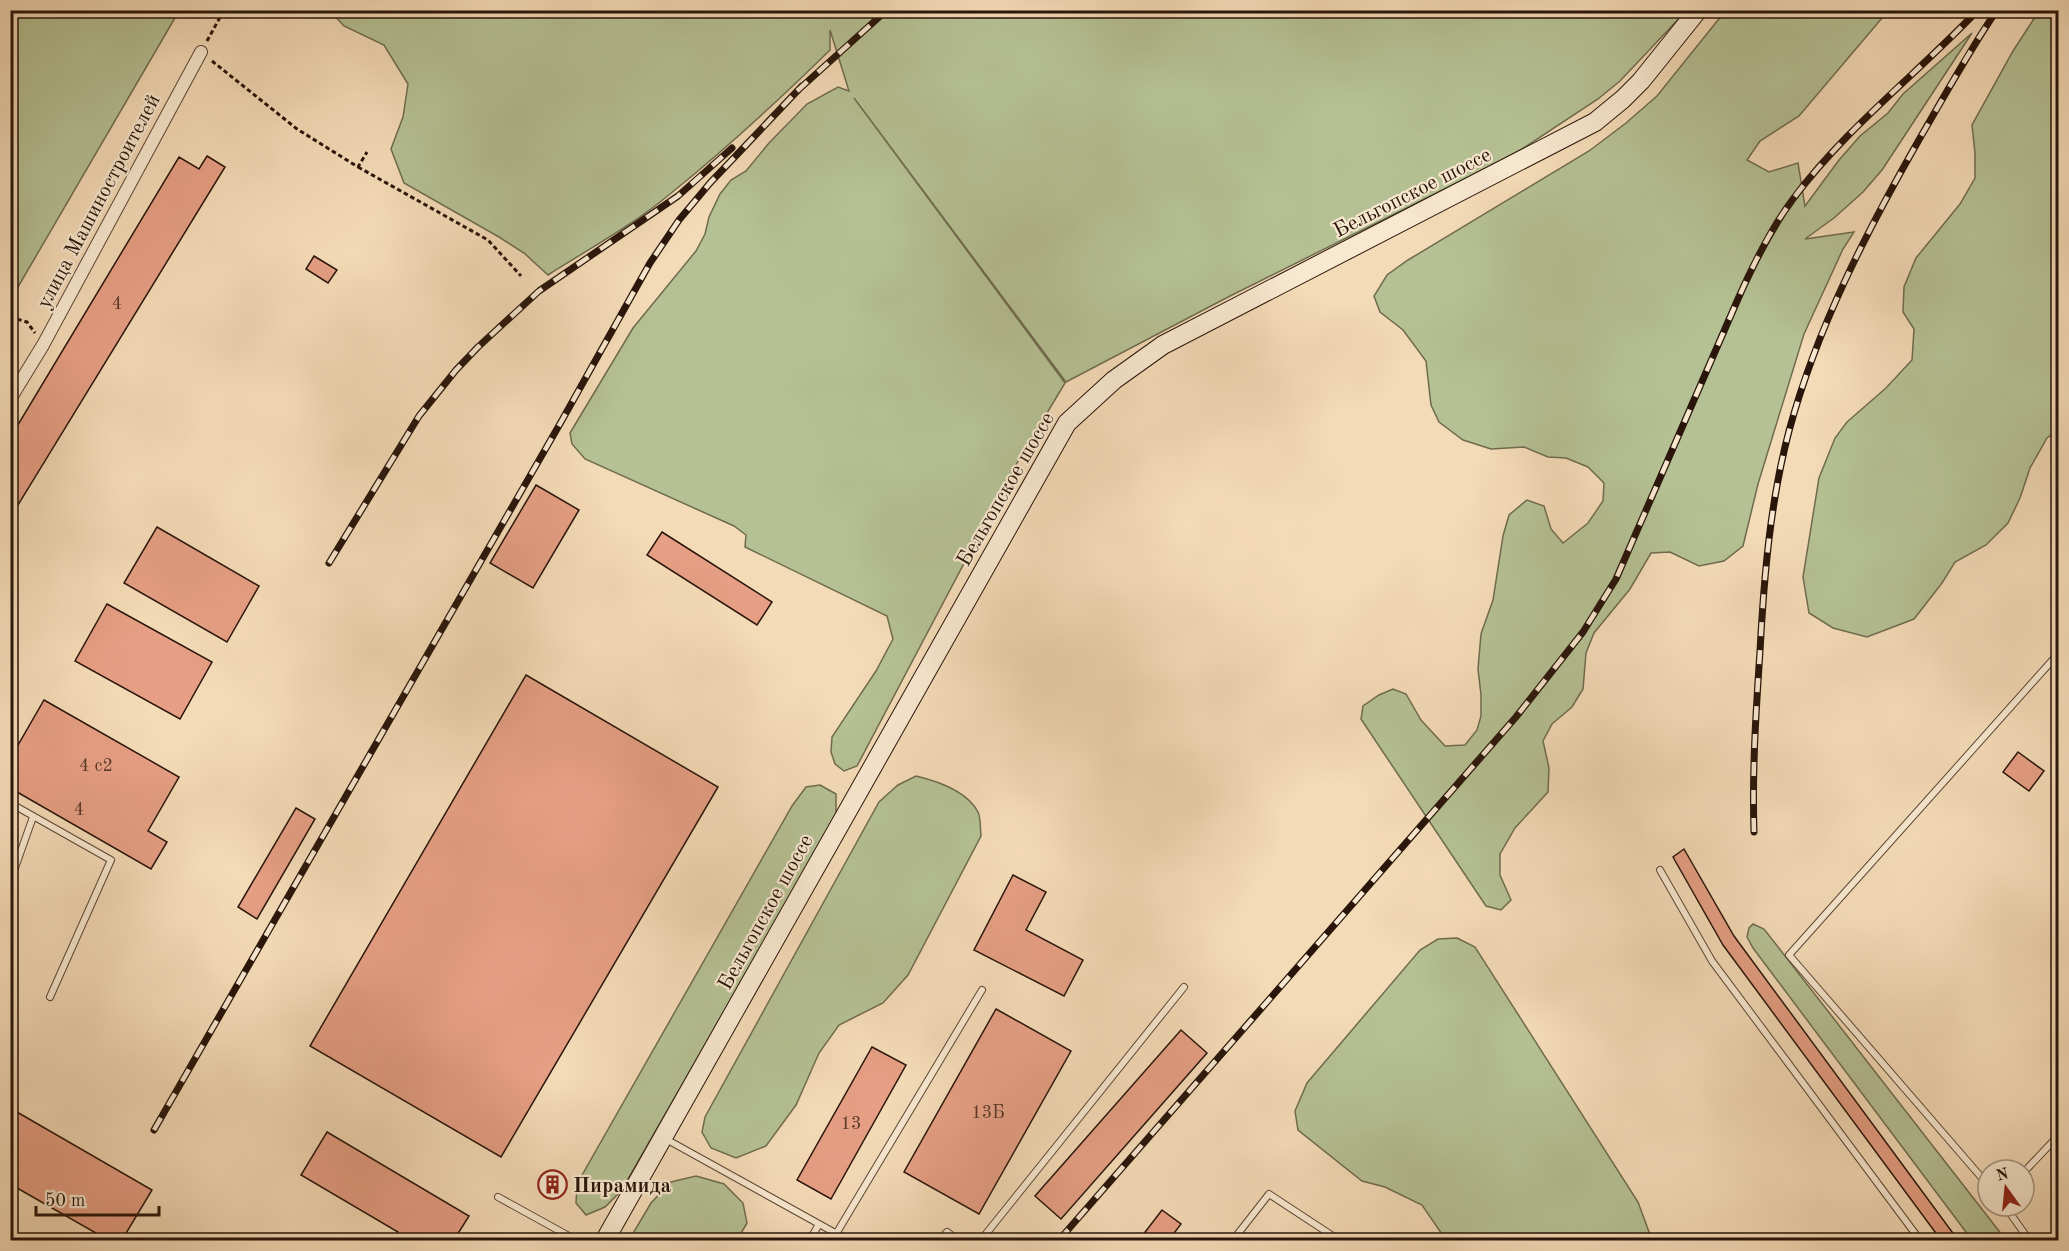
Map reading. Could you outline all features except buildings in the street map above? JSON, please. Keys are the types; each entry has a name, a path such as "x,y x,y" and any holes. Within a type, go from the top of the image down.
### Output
{"street":[{"name":"Бельгопское шоссе","path":"605,1240 1067,423 1114,380 1163,345 1595,122 1641,81 1698,10"},
{"name":"улица Машиностроителей","path":"10,399 43,345 201,52"}],"lane":[{"path":"1976,1171 1789,955 2058,654"},
{"path":"10,803 111,861 50,997"},
{"path":"10,882 33,817"},
{"path":"1660,870 1712,961 1920,1240"},
{"path":"981,1240 1184,987"},
{"path":"836,1234 982,990"},
{"path":"2036,1159 2058,1136"},
{"path":"664,1137 848,1240"},
{"path":"1233,1240 1269,1194 1339,1240"},
{"path":"498,1197 576,1240"},
{"path":"2013,1218 2029,1240"},
{"path":"810,1240 819,1224"},
{"path":"940,1240 947,1232 958,1240"}],"path":[{"path":"224,10 201,52 297,129 358,167 488,240 520,276"},
{"path":"358,167 367,152"},
{"path":"10,316 27,322 43,345"}],"green space":[{"path":"1726,10 1888,11 1799,116 1760,141 1747,160 1769,172 1798,163 1805,206 1860,136 1888,113 1903,94 1972,33 1882,170 1863,192 1834,218 1805,239 1854,232 1843,249 1804,334 1758,484 1743,546 1724,561 1699,566 1670,552 1651,553 1630,589 1594,633 1586,653 1583,689 1572,707 1552,724 1543,741 1549,768 1548,792 1515,828 1500,854 1500,875 1511,900 1501,910 1486,906 1361,719 1363,706 1393,689 1406,694 1421,720 1445,746 1465,745 1477,730 1481,716 1478,669 1481,634 1493,600 1503,536 1509,515 1527,500 1544,506 1551,529 1563,543 1588,523 1603,501 1604,483 1588,467 1566,458 1548,457 1524,447 1491,449 1463,440 1439,422 1431,405 1426,361 1403,330 1380,312 1374,296 1387,275 1408,260 1589,151 1626,123 1657,96"},
{"path":"10,11 179,11 11,299"},
{"path":"330,11 1686,11 1620,81 1598,99 1513,155 1232,295 1066,382 854,98 1065,383 1017,463 857,766 844,771 835,764 831,752 832,737 876,671 893,639 887,616 745,547 746,535 734,526 585,459 572,444 570,433 633,328 696,251 720,194 731,180 746,171 769,143 807,104 838,87 849,91 830,30 830,50 711,160 641,216 548,275 524,253 499,237 404,183 391,149 403,117 408,84 384,45 344,26"},
{"path":"2039,11 2058,11 2058,430 2047,438 2030,468 2020,498 2008,523 1986,545 1955,562 1914,619 1867,637 1833,628 1809,613 1803,577 1819,478 1835,438 1847,422 1886,388 1912,360 1914,329 1903,312 1904,287 1916,258 1960,204 1975,178 1972,125 2013,51"},
{"path":"916,776 942,784 967,798 979,814 981,836 908,975 883,1003 839,1025 819,1053 796,1105 766,1146 736,1158 711,1148 702,1132 705,1117 879,802 898,785"},
{"path":"820,785 836,794 836,816 621,1191 605,1207 586,1215 576,1203 577,1184 792,806 806,787"},
{"path":"1753,924 1764,929 1976,1201 1976,1218 1989,1218 2006,1240 1972,1240 1753,948 1747,937 1749,928"},
{"path":"1457,938 1475,947 1638,1202 1652,1240 1446,1240 1422,1205 1385,1187 1362,1181 1298,1130 1295,1111 1307,1083 1420,950 1438,939"},
{"path":"696,1176 724,1184 743,1203 747,1223 737,1240 629,1240 651,1203 671,1182"}],"railway":[{"path":"797,91 887,10"},
{"path":"1059,1240 1516,717 1583,632 1616,579 1744,286 1777,223 1793,199 1836,149 1978,10"},
{"path":"1754,832 1755,741 1766,568 1782,458 1800,392 1845,280 1881,208 1967,57 1997,10"},
{"path":"154,1130 650,263 679,220 710,183 802,86"},
{"path":"329,563 419,416 478,347 539,291 678,196 732,148"}],"place":[{"name":"Пирамида","path":"552,1185"}]}
